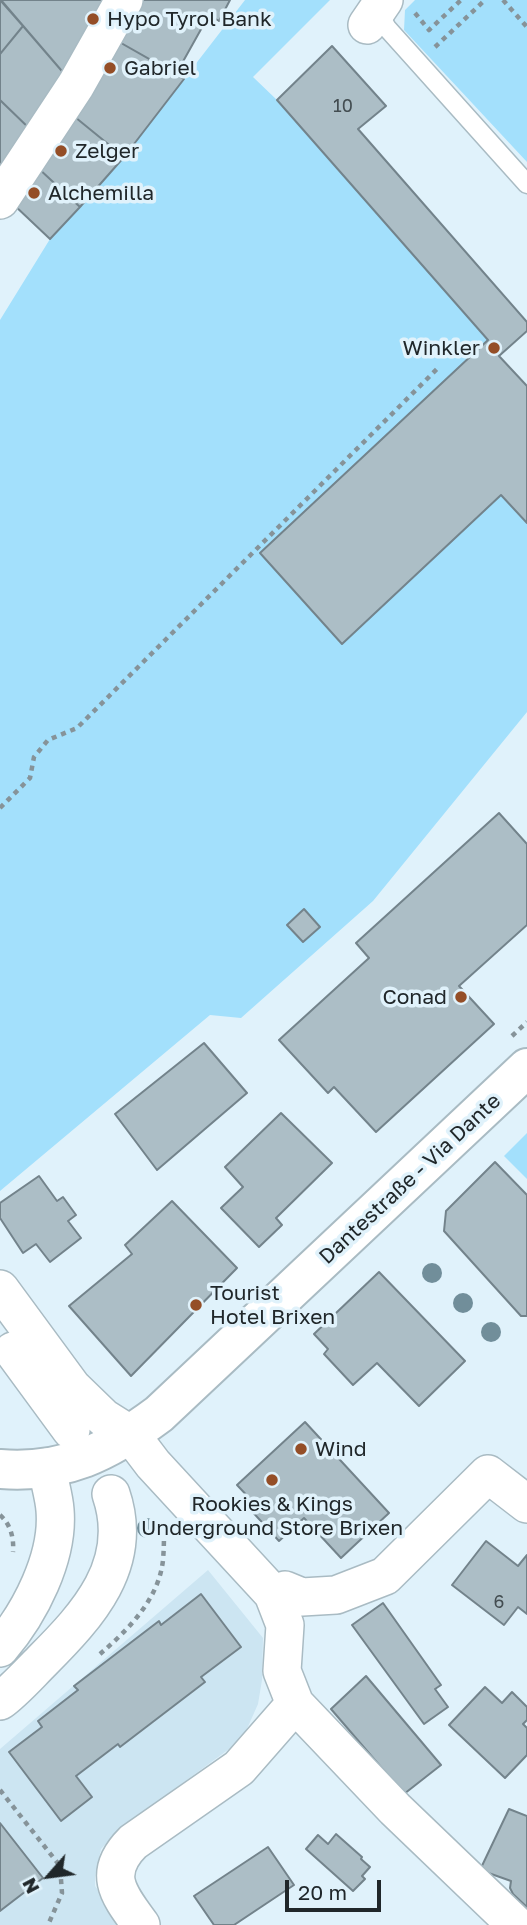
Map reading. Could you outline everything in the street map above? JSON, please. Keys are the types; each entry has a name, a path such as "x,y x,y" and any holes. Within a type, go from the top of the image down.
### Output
{"main road":[{"name":"Dantestraße - Via Dante","path":"0,1469 47,1467 80,1461 105,1451 131,1435 187,1389 527,1068"}],"street":[{"path":"0,200 76,85 124,0"},
{"path":"0,1289 72,1387 104,1418 131,1435 153,1464 273,1594 285,1625 282,1671 295,1704 395,1809 516,1925"},
{"path":"0,1333 71,1430"},
{"path":"0,1648 24,1614 41,1583 50,1558 55,1510 47,1467"},
{"path":"273,1594 285,1590 302,1597 336,1595 385,1576 488,1474 527,1504"},
{"path":"0,1701 72,1631 93,1603 110,1573 119,1539 117,1510 111,1494"},
{"path":"141,1925 121,1899 116,1880 116,1864 123,1853 133,1842 239,1768 295,1704"}],"lane":[{"path":"376,12 387,28 527,184"}],"path":[{"path":"419,6 414,11 429,30 461,0"},
{"path":"430,52 485,0"},
{"path":"503,0 527,27"},
{"path":"0,808 30,778 33,757 48,740 77,728 439,367"},
{"path":"0,1516 12,1532 12,1559"},
{"path":"0,1790 60,1866 62,1893 48,1925"}],"shaded area":[{"path":"245,0 330,0 253,77 277,100 488,340 260,553 342,644 501,495 527,523 527,712 373,901 241,1018 210,1015 0,1191 0,320 50,239 174,92"},
{"path":"415,0 527,0 527,162 404,30 405,10"},
{"path":"527,1133 527,1179 504,1156"},
{"path":"208,1570 263,1638 262,1680 258,1704 246,1731 229,1749 119,1830 101,1849 95,1886 124,1925 0,1925 0,1749"}],"building":[{"path":"0,0 23,26 0,54"},
{"path":"1,0 110,0 67,77"},
{"path":"135,0 230,0 219,21 209,15 176,74 114,39"},
{"path":"23,26 67,77 32,131 0,100 0,54"},
{"path":"114,39 184,79 124,157 70,113"},
{"name":"Winkler","path":"332,46 386,106 358,129 527,322 527,331 499,356 527,386 527,523 501,495 342,644 260,553 488,340 277,100"},
{"path":"0,100 32,131 0,182"},
{"path":"70,113 124,157 80,207 37,167"},
{"path":"37,167 80,207 50,239 13,204"},
{"path":"499,813 527,844 527,925 459,986 494,1024 376,1132 334,1087 328,1093 279,1040 369,958 356,943"},
{"path":"304,909 320,927 303,942 287,925"},
{"path":"204,1043 247,1093 157,1170 115,1114"},
{"path":"281,1113 332,1163 276,1218 282,1225 259,1247 221,1208 243,1187 225,1167"},
{"path":"495,1162 527,1195 527,1316 521,1316 444,1231 446,1211"},
{"path":"39,1176 57,1201 63,1197 76,1215 68,1221 81,1238 50,1262 36,1244 23,1253 0,1218 0,1203"},
{"path":"172,1201 237,1268 131,1376 69,1306 132,1254 125,1245"},
{"path":"379,1272 465,1361 419,1406 377,1363 353,1385 324,1354 328,1349 314,1334"},
{"path":"305,1422 389,1513 341,1558 304,1518 279,1541 249,1508 254,1503 237,1485"},
{"path":"486,1541 518,1566 527,1555 527,1614 518,1607 504,1625 452,1585"},
{"path":"201,1594 241,1647 201,1677 205,1682 120,1747 118,1744 76,1776 92,1797 61,1821 9,1752 42,1727 38,1721 78,1690 74,1686 159,1621 161,1625"},
{"path":"383,1603 441,1685 435,1689 448,1707 424,1724 352,1625"},
{"path":"366,1676 441,1765 404,1794 331,1709"},
{"path":"485,1687 502,1703 512,1692 527,1707 527,1720 523,1724 527,1728 527,1755 505,1778 449,1725"},
{"path":"509,1809 527,1816 527,1907 513,1894 511,1881 480,1870"},
{"path":"0,1823 43,1878 0,1911"},
{"path":"336,1834 370,1867 362,1876 365,1879 353,1891 306,1849 318,1835 328,1844"},
{"path":"268,1847 294,1885 234,1925 214,1925 194,1896"}],"place":[{"name":"Hypo Tyrol Bank","path":"93,19"},
{"name":"Gabriel","path":"110,68"},
{"name":"Zelger","path":"61,151"},
{"name":"Alchemilla","path":"34,193"},
{"name":"Winkler","path":"494,348"},
{"name":"Conad","path":"461,997"},
{"name":"Tourist Hotel Brixen","path":"196,1305"},
{"name":"Wind","path":"301,1449"},
{"name":"Rookies & Kings Underground Store Brixen","path":"272,1480"}]}
